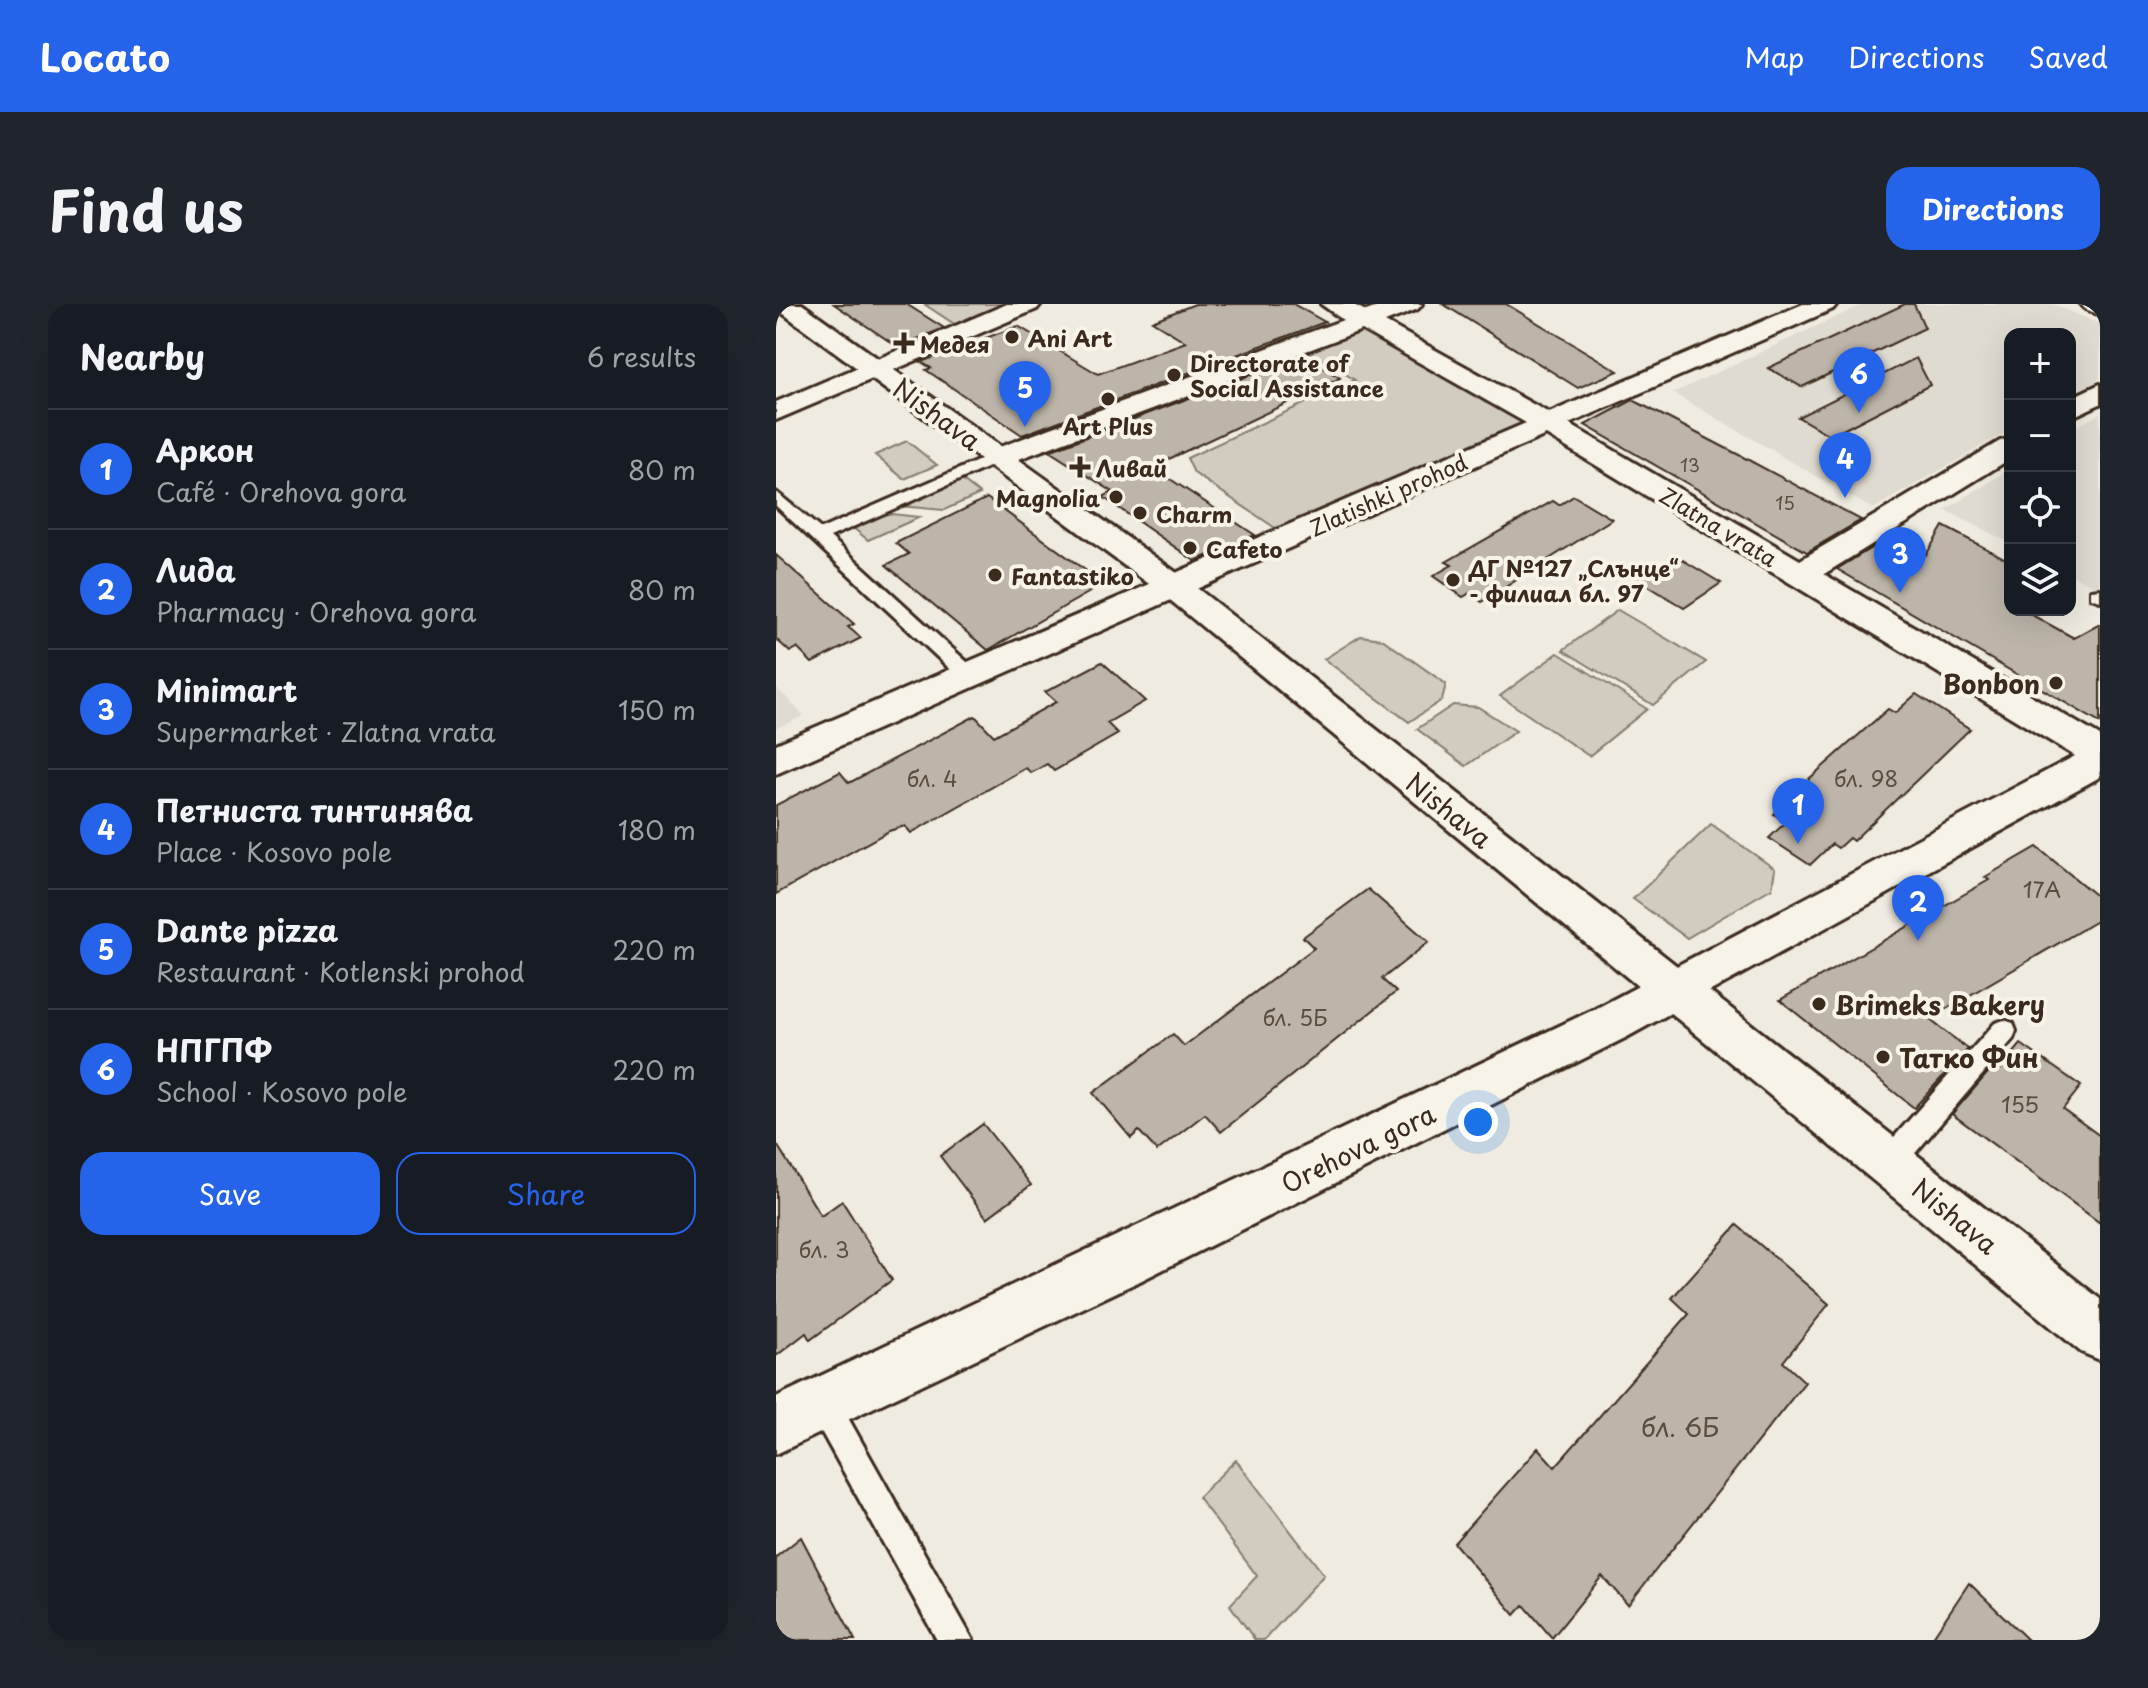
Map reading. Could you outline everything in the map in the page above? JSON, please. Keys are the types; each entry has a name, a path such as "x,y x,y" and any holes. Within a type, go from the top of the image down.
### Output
{"street":[{"name":"Nishava","path":"786,304 1176,588 2100,1333"},
{"path":"776,412 1028,304"},
{"name":"Zlatna vrata","path":"1334,304 1545,422 2100,754"},
{"path":"996,458 1409,304"},
{"name":"Zlatishki prohod","path":"776,760 1176,588 1545,422 1824,304"},
{"path":"2094,304 2100,307"},
{"path":"2076,406 2100,392"},
{"path":"1800,574 2004,451"},
{"name":"Orehova gora","path":"799,1414 1124,1262 1673,989 2100,760"}],"lane":[{"path":"819,536 996,458"},
{"path":"776,497 971,677"},
{"path":"1889,1163 2004,1031"},
{"path":"799,1414 956,1640"}],"shaded area":[{"path":"924,304 1028,304 965,331"},
{"path":"1864,304 2053,304 2100,324 2100,379 2076,393 2076,328 2004,328 2004,433 1873,509 1673,393"},
{"path":"1364,321 1545,422 1290,538 1194,473 1187,458 1355,380 1299,345"},
{"path":"2100,413 2100,589 2076,577 2076,427"},
{"path":"907,441 937,465 904,479 875,455"},
{"path":"2004,473 2004,540 1945,510"},
{"path":"959,478 980,494 944,510 899,506"},
{"path":"882,513 920,517 868,540 852,527"},
{"path":"1618,610 1706,662 1653,705 1563,650"},
{"path":"1361,636 1382,639 1446,684 1442,700 1409,722 1324,659"},
{"path":"1558,653 1647,709 1589,756 1500,696"},
{"path":"776,687 804,716 776,728"},
{"path":"1453,705 1478,707 1516,731 1466,766 1417,729"},
{"path":"1711,824 1775,869 1772,888 1687,938 1633,899"},
{"path":"1236,1460 1324,1575 1264,1640 1255,1640 1230,1605 1257,1576 1198,1497"}],"building":[{"path":"834,304 906,304 944,328 898,347"},
{"path":"1195,304 1293,304 1325,322 1022,435 926,370 931,368 921,362 1018,326 1098,374 1186,342 1152,321"},
{"path":"1443,304 1506,304 1618,371 1578,388"},
{"path":"1905,304 1914,304 1925,328 1802,387 1768,368"},
{"path":"1303,355 1340,378 1152,467 1255,535 1195,561 1103,497 1113,492 1049,451"},
{"path":"1916,358 1930,385 1831,436 1798,417"},
{"path":"1633,400 1861,520 1807,552 1585,425"},
{"path":"1574,496 1612,519 1482,602 1470,593 1463,597 1433,576 1452,565 1446,562 1553,501 1559,505"},
{"name":"Fantastiko","path":"987,498 1104,584 988,650 886,565 909,554 896,543"},
{"path":"1943,526 2004,558 2004,616 2034,616 2074,638 2100,624 2100,723 1837,569 1891,536 1926,555"},
{"path":"776,555 854,624 848,627 861,638 812,663 797,648 790,652 776,639"},
{"path":"1676,556 1721,583 1684,608 1639,580"},
{"path":"1102,662 1145,701 1107,723 1118,734 1054,771 1047,764 1031,773 1026,768 911,833 905,826 889,831 776,894 776,805 840,772 849,783 975,716 994,736 1056,702 1045,692"},
{"path":"1916,694 1970,729 1853,841 1849,838 1838,848 1832,844 1810,865 1769,838 1786,822 1774,814 1801,786 1888,709 1895,713"},
{"path":"2037,847 2100,899 2100,919 1929,1019 1968,1049 1914,1108 1780,1000 1989,880 1985,877"},
{"path":"1368,889 1429,942 1382,979 1396,992 1221,1132 1205,1114 1157,1151 1139,1131 1131,1138 1093,1093 1173,1034 1184,1046 1314,948 1303,937"},
{"path":"2021,1044 2081,1086 2063,1109 2100,1136 2100,1223 1952,1114 1992,1068 1998,1072"},
{"path":"983,1124 1031,1185 987,1218 940,1156"},
{"path":"776,1143 821,1216 842,1201 892,1280 810,1340 806,1333 776,1356"},
{"path":"1737,1225 1829,1304 1783,1362 1805,1382 1628,1605 1602,1576 1552,1638 1524,1605 1515,1615 1454,1543 1538,1448 1555,1467 1689,1314 1672,1298"},
{"path":"801,1537 855,1640 776,1640 776,1557"},
{"path":"1969,1583 2028,1640 1931,1640"}],"place":[{"name":"Ani Art","path":"1012,337"},
{"name":"Медея","path":"904,343"},
{"name":"Directorate of Social Assistance","path":"1174,375"},
{"name":"Art Plus","path":"1108,399"},
{"name":"НПГПФ","path":"1859,413"},
{"name":"Dante pizza","path":"1025,427"},
{"name":"Ливай","path":"1080,467"},
{"name":"Magnolia","path":"1116,497"},
{"name":"Петниста тинтинява","path":"1845,498"},
{"name":"Charm","path":"1140,513"},
{"name":"Cafeto","path":"1190,548"},
{"name":"Fantastiko","path":"995,575"},
{"name":"ДГ №127 „Слънце“ - филиал бл. 97","path":"1453,580"},
{"name":"Minimart","path":"1900,593"},
{"name":"Bonbon","path":"2056,683"},
{"name":"Аркон","path":"1798,844"},
{"name":"Лида","path":"1918,941"},
{"name":"Brimeks Bakery","path":"1819,1004"},
{"name":"Татко Фин","path":"1883,1057"}]}
